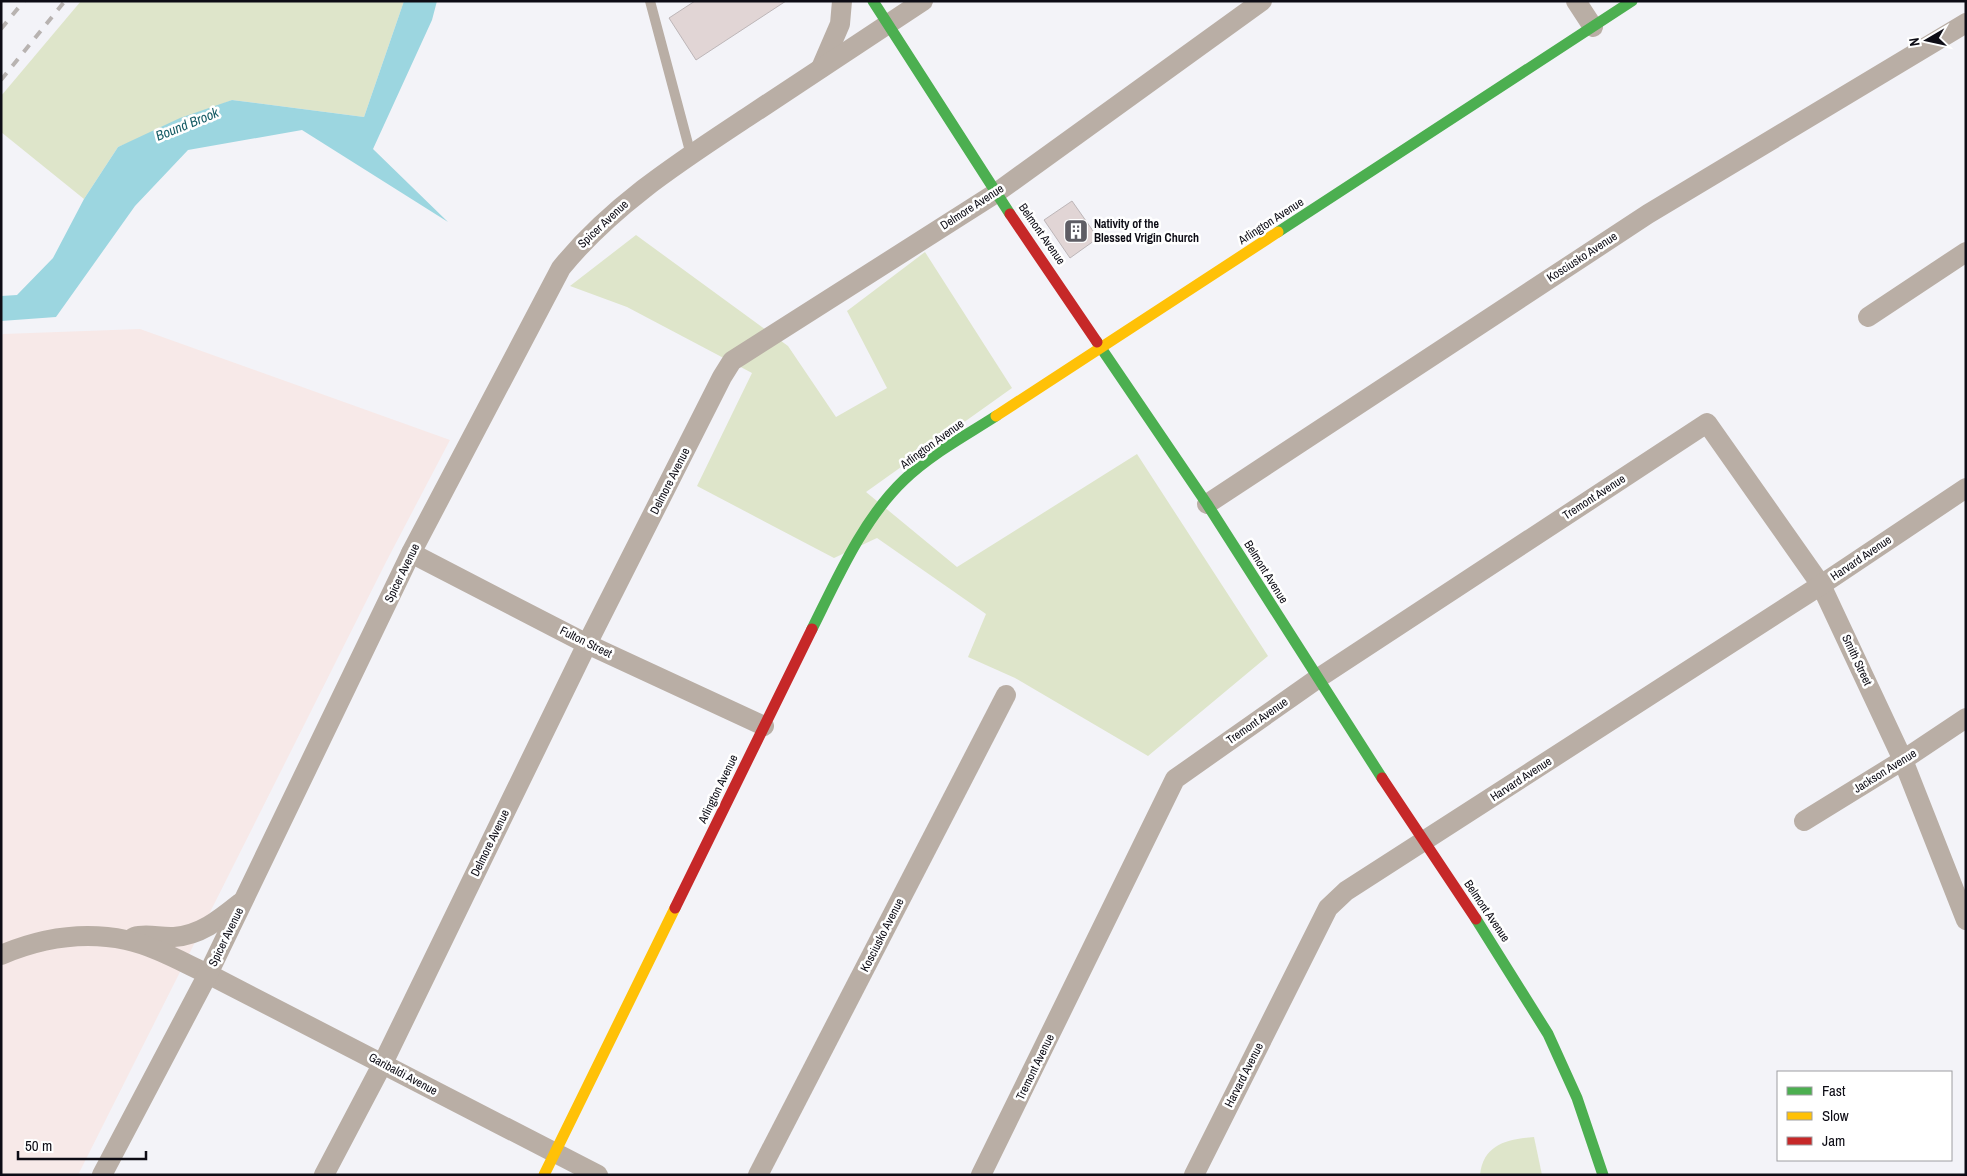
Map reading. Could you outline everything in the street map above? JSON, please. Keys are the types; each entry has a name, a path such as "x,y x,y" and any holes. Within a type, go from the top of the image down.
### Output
{"street":[{"path":"821,69 840,24 842,1"},
{"name":"Belmont Avenue","path":"873,1 996,193 1208,504 1317,679 1512,974 1548,1034 1577,1098 1603,1175"},
{"name":"Spicer Avenue","path":"102,1175 208,974 411,553 561,268 584,240 620,206 691,155 923,1"},
{"name":"Delmore Avenue","path":"324,1175 383,1063 587,644 722,377 732,361 996,193 1262,1"},
{"path":"1576,1 1593,27"},
{"name":"Arlington Avenue","path":"544,1175 847,559 886,499 905,480 936,455 1632,1"},
{"name":"Kosciusko Avenue","path":"1208,504 1648,214 1966,23"},
{"path":"1868,317 1966,252"},
{"name":"Smith Street","path":"1707,422 1821,585 1903,760 1966,920"},
{"name":"Tremont Avenue","path":"982,1175 1175,779 1317,679 1707,422"},
{"name":"Harvard Avenue","path":"1194,1175 1328,908 1346,892 1821,585 1966,488"},
{"name":"Fulton Street","path":"411,553 587,644 764,726"},
{"name":"Kosciusko Avenue","path":"758,1175 1006,695"},
{"name":"Jackson Avenue","path":"1804,821 1903,760 1966,718"},
{"path":"1,955 22,946 67,936 125,940 142,935 174,937 194,933 214,923 244,900"},
{"name":"Garibaldi Avenue","path":"125,940 147,946 208,974 598,1175"}],"lane":[{"path":"650,1 691,155"}],"shaded area":[{"path":"140,329 450,440 386,562 78,1175 1,1175 1,336 3,334"}],"green space":[{"path":"81,1 404,1 364,117 232,100 118,147 84,199 1,132 1,96"},
{"path":"636,235 788,346 836,417 887,388 847,311 925,252 1012,388 866,492 957,567 1137,454 1268,656 1148,756 1015,678 968,657 986,614 877,538 834,558 697,486 752,373 627,307 570,286"},
{"path":"1534,1137 1542,1175 1480,1175 1486,1156 1498,1145 1515,1139"}],"water":[{"name":"Bound Brook","path":"404,1 437,1 432,20 373,149 448,222 302,130 188,150 135,206 56,317 1,321 1,296 17,295 53,258 84,199 118,147 180,118 232,100 364,117"}],"building":[{"path":"695,1 786,1 696,60 669,18"},
{"name":"Nativity of the Blessed Vrigin Church","path":"1072,201 1098,238 1070,258 1044,220"}],"railway":[{"path":"1,29 24,1"},
{"path":"1,80 65,1"}],"traffic: fast":[{"path":"873,1 1010,214"},
{"path":"1278,232 1632,1"},
{"path":"1097,342 1207,504 1382,778"},
{"path":"812,629 852,550 863,531 889,496 925,462 996,416"},
{"path":"1476,919 1548,1034 1577,1098 1603,1175"}],"traffic: slow":[{"path":"996,416 1278,232"},
{"path":"544,1175 675,908"}],"traffic: jam":[{"path":"1010,214 1097,342"},
{"path":"675,908 812,629"},
{"path":"1382,778 1476,919"}],"place":[{"name":"Nativity of the Blessed Vrigin Church","path":"1076,231"}]}
